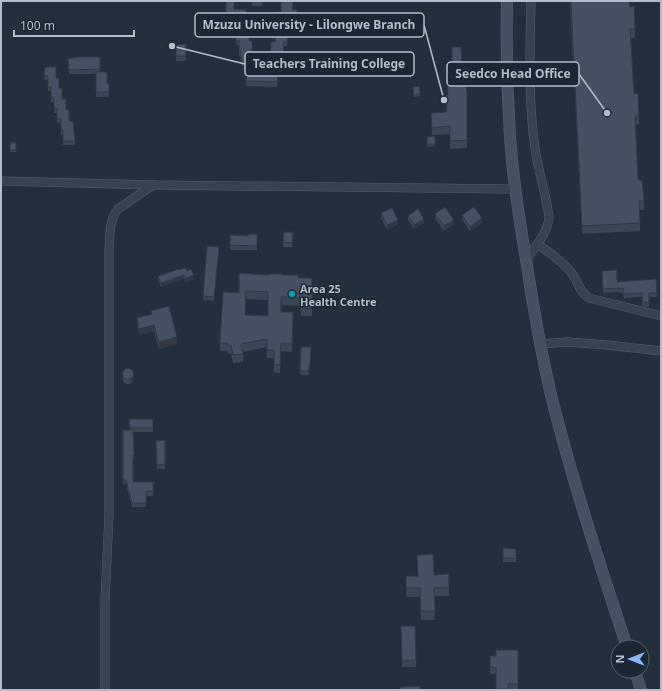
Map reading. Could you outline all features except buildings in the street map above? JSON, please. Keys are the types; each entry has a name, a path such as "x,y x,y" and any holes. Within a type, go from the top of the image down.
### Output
{"main road":[{"path":"507,1 510,139 526,260 540,344 566,451 588,526 624,639"},
{"path":"637,679 641,690"}],"street":[{"path":"526,260 549,223 535,148 532,118 530,68 531,1"},
{"path":"1,181 153,185 516,189"},
{"path":"105,690 105,602 109,515 109,250 111,224 114,213 118,209 153,185"},
{"path":"537,244 558,259 571,272 581,290 588,298 661,316"},
{"path":"540,344 568,342 661,351"}],"place":[{"name":"Teachers Training College","path":"172,46"},
{"name":"Mzuzu University - Lilongwe Branch","path":"444,100"},
{"name":"Seedco Head Office","path":"607,113"},
{"name":"Area 25 Health Centre","path":"292,294"}]}
